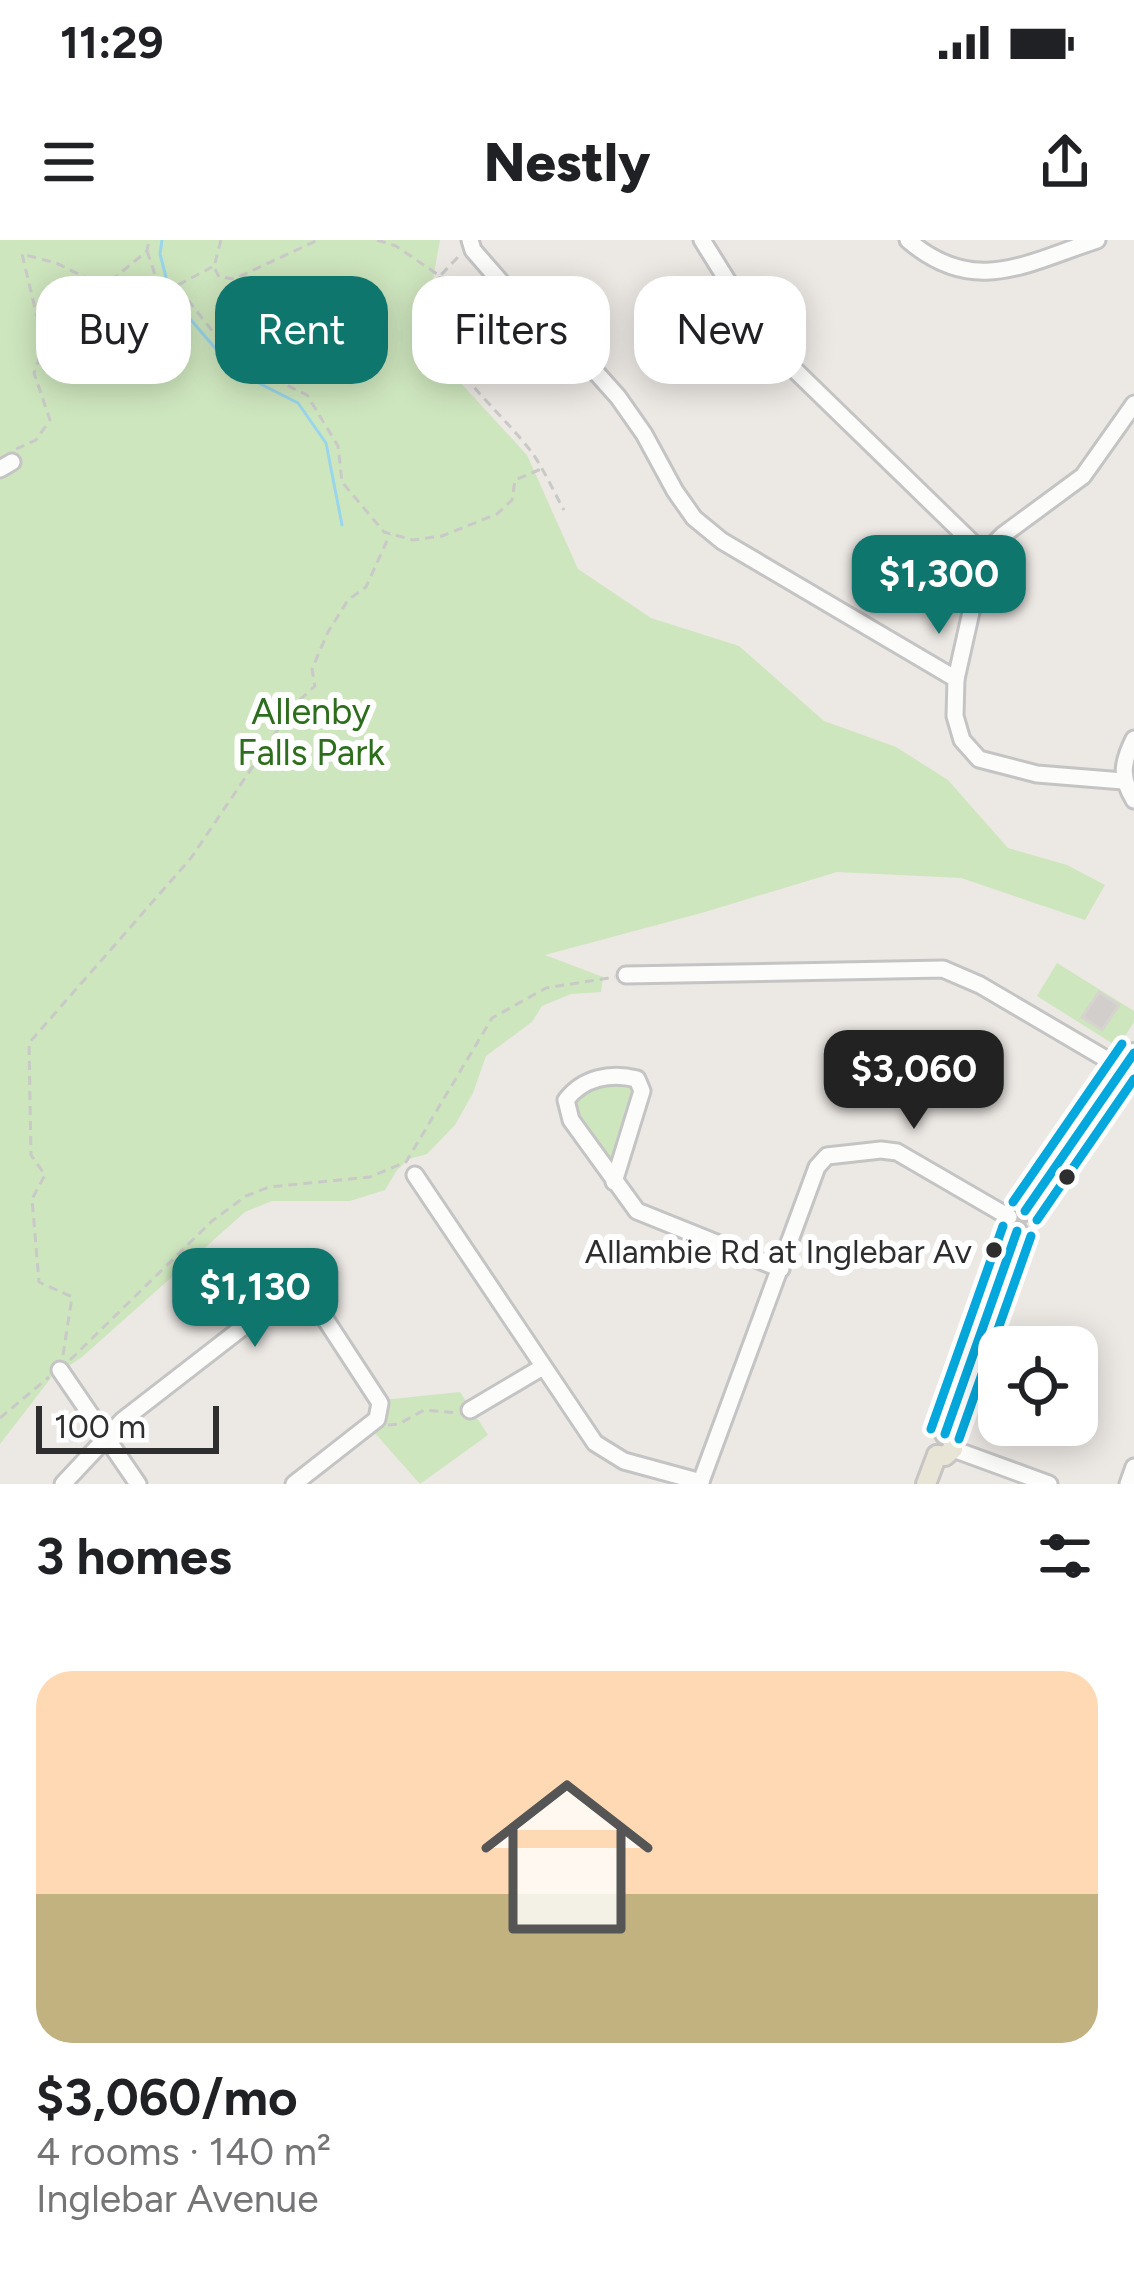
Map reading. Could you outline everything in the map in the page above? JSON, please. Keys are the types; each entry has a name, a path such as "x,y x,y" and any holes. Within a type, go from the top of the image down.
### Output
{"main road":[{"path":"926,1484 945,1446 1017,1219 1131,1072"}],"street":[{"path":"702,240 765,341 984,554"},
{"path":"908,240 962,271 996,273 1097,240"},
{"path":"465,247 618,398 694,518 722,541 956,680"},
{"path":"1123,781 1036,774 979,759 962,740 955,716 956,680 984,554 1083,476 1134,404"},
{"path":"1134,739 1125,757 1123,781 1134,800"},
{"path":"626,975 953,971 1131,1072"},
{"path":"614,1182 642,1091 637,1079 625,1076 588,1080 566,1100 571,1120 614,1182 628,1202 648,1218 781,1269"},
{"path":"415,1175 595,1443 624,1461 700,1483 817,1167 827,1156 850,1151 897,1152 1017,1219"},
{"path":"63,1484 107,1436 269,1307 296,1292 310,1298 320,1311 380,1402 377,1418 294,1484"},
{"path":"470,1410 542,1368"},
{"path":"60,1370 138,1484"},
{"path":"945,1446 1048,1484"},
{"path":"1128,1484 1134,1467"}],"path":[{"path":"149,240 156,276"},
{"path":"220,240 214,266 219,277 234,279 318,240"},
{"path":"376,240 396,246 440,276 465,247"},
{"path":"6,465 16,449 37,440 50,420 34,373 44,346 22,254 56,263 99,284 108,283 148,250"},
{"path":"191,278 214,266"},
{"path":"191,304 235,360 307,395 338,446 342,482 384,532 413,540 442,536 497,514 512,500 515,481 541,469"},
{"path":"469,384 529,448 564,510"},
{"path":"60,1370 72,1297 39,1282 32,1199 45,1175 32,1154 29,1042 191,858 296,704 315,686 313,668 328,632 348,600 366,587 390,534"},
{"path":"0,1418 30,1389 60,1370 212,1221 246,1196 269,1187 370,1177 406,1162 493,1018 546,988 626,975"},
{"path":"368,1425 399,1424 424,1410 470,1410"}],"green space":[{"name":"Allenby Falls Park","path":"0,240 440,240 434,276 412,276 412,384 462,384 527,455 578,569 651,618 739,646 824,721 896,747 948,780 1008,848 1067,865 1105,885 1085,920 961,878 837,872 545,955 603,977 601,992 571,994 542,1006 532,1022 486,1056 455,1125 427,1154 409,1159 385,1190 350,1201 272,1201 245,1212 82,1357 67,1367 53,1366 51,1378 0,1444"},
{"path":"1057,963 1134,1011 1134,1022 1118,1047 1037,996"},
{"path":"634,1083 637,1089 612,1164 571,1104 586,1090"},
{"path":"460,1392 488,1435 420,1484 373,1431 382,1400"}],"building":[{"path":"1099,992 1119,1005 1102,1030 1082,1017"}],"waterway":[{"path":"162,240 160,254 178,305 235,371 298,403 326,443 342,525"}],"transit line":[{"path":"1013,1202 1122,1044"},
{"path":"1025,1211 1134,1053"},
{"path":"1037,1220 1134,1079"},
{"path":"931,1429 1003,1226"},
{"path":"945,1434 1017,1231"},
{"path":"959,1439 1031,1236"}],"place":[{"name":"Allambie Rd at Inglebar Av","path":"994,1250"}]}
